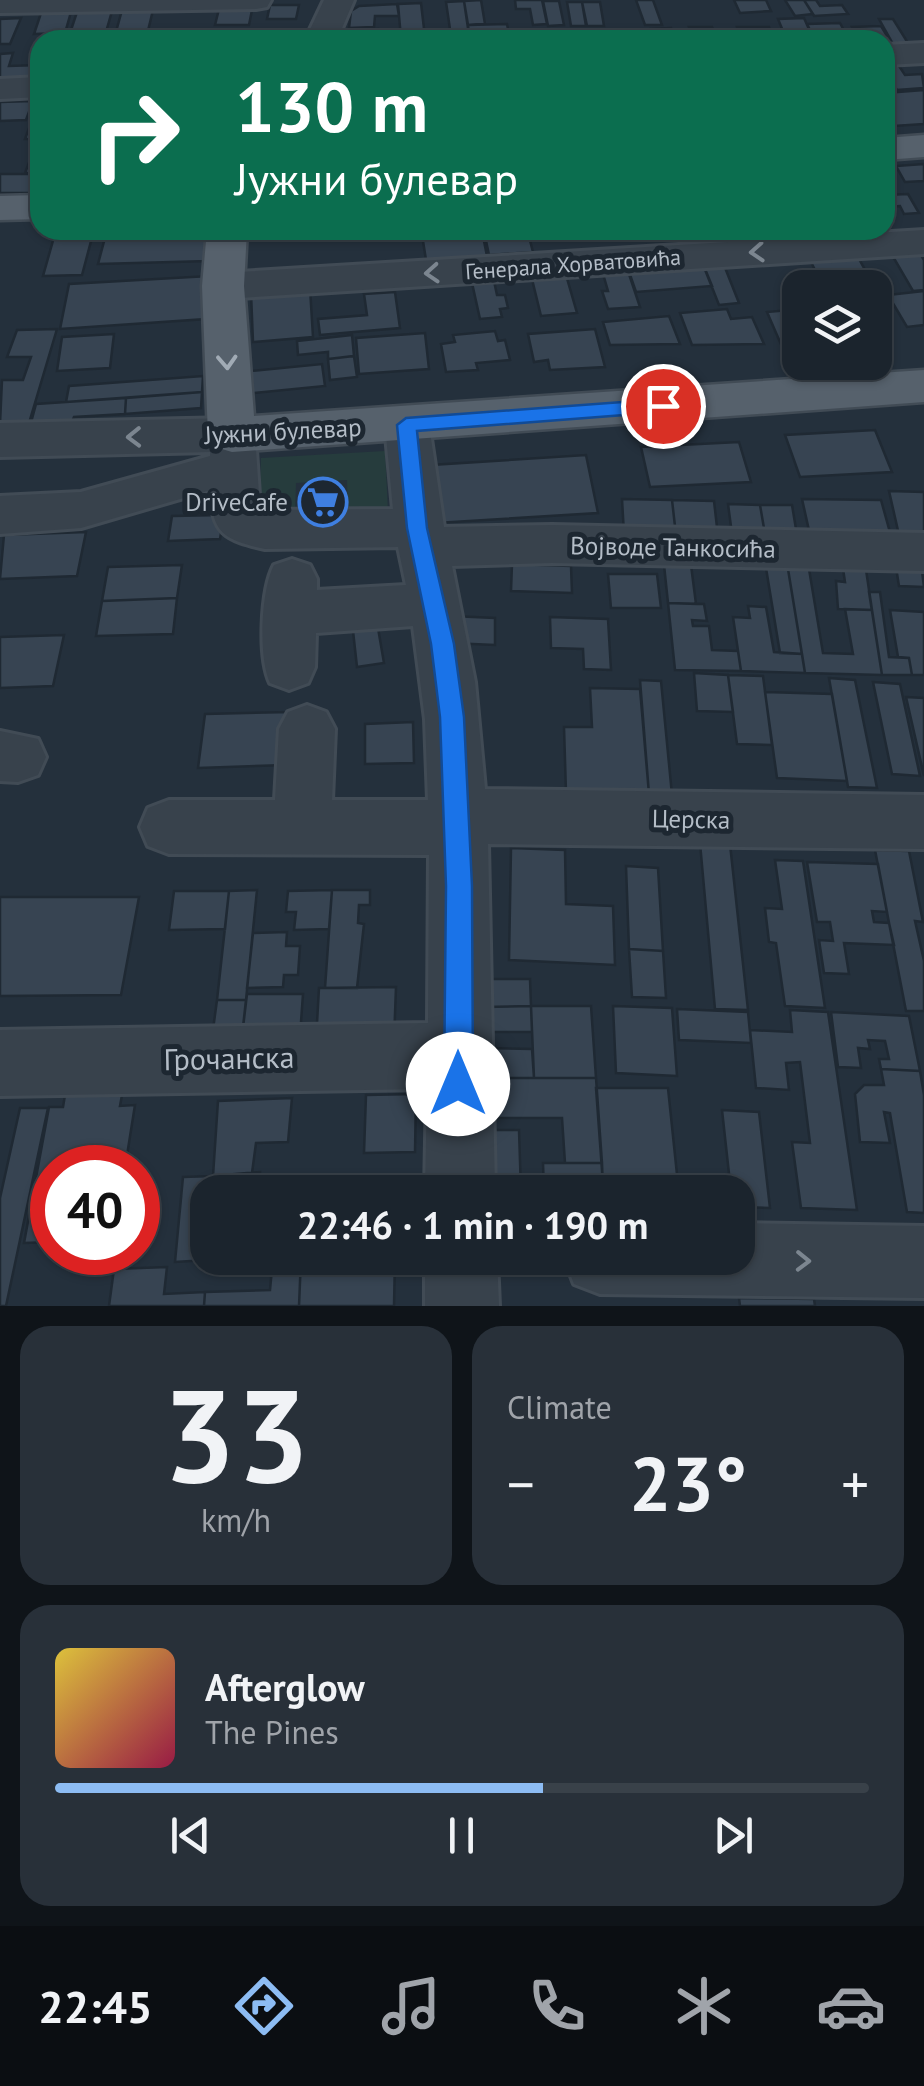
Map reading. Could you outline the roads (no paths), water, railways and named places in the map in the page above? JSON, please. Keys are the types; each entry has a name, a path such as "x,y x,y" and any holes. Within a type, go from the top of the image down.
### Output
{"main road":[{"path":"895,148 924,146"},
{"path":"0,208 30,208"},
{"path":"226,240 223,286 233,450"},
{"name":"Јужни булевар","path":"233,450 406,425 924,386"}],"street":[{"path":"0,4 256,0"},
{"path":"326,30 339,0"},
{"path":"895,54 924,53"},
{"path":"0,89 30,88"},
{"name":"Генерала Хорватовића","path":"223,286 924,242"},
{"path":"406,425 419,538 452,717 458,822 460,1175"},
{"name":"Јужни булевар","path":"0,440 233,450"},
{"path":"0,515 81,510 233,450"},
{"name":"Војводе Танкосића","path":"233,450 235,515 246,526 264,530 552,544 924,552"},
{"path":"290,667 292,595 434,604"},
{"path":"302,825 307,729"},
{"name":"Церска","path":"169,827 458,822 924,822"},
{"name":"Грочанска","path":"0,1063 458,1056"},
{"path":"755,1260 924,1262"},
{"path":"461,1275 462,1306"}],"place":[{"name":"DriveCafe","path":"323,502"}]}
